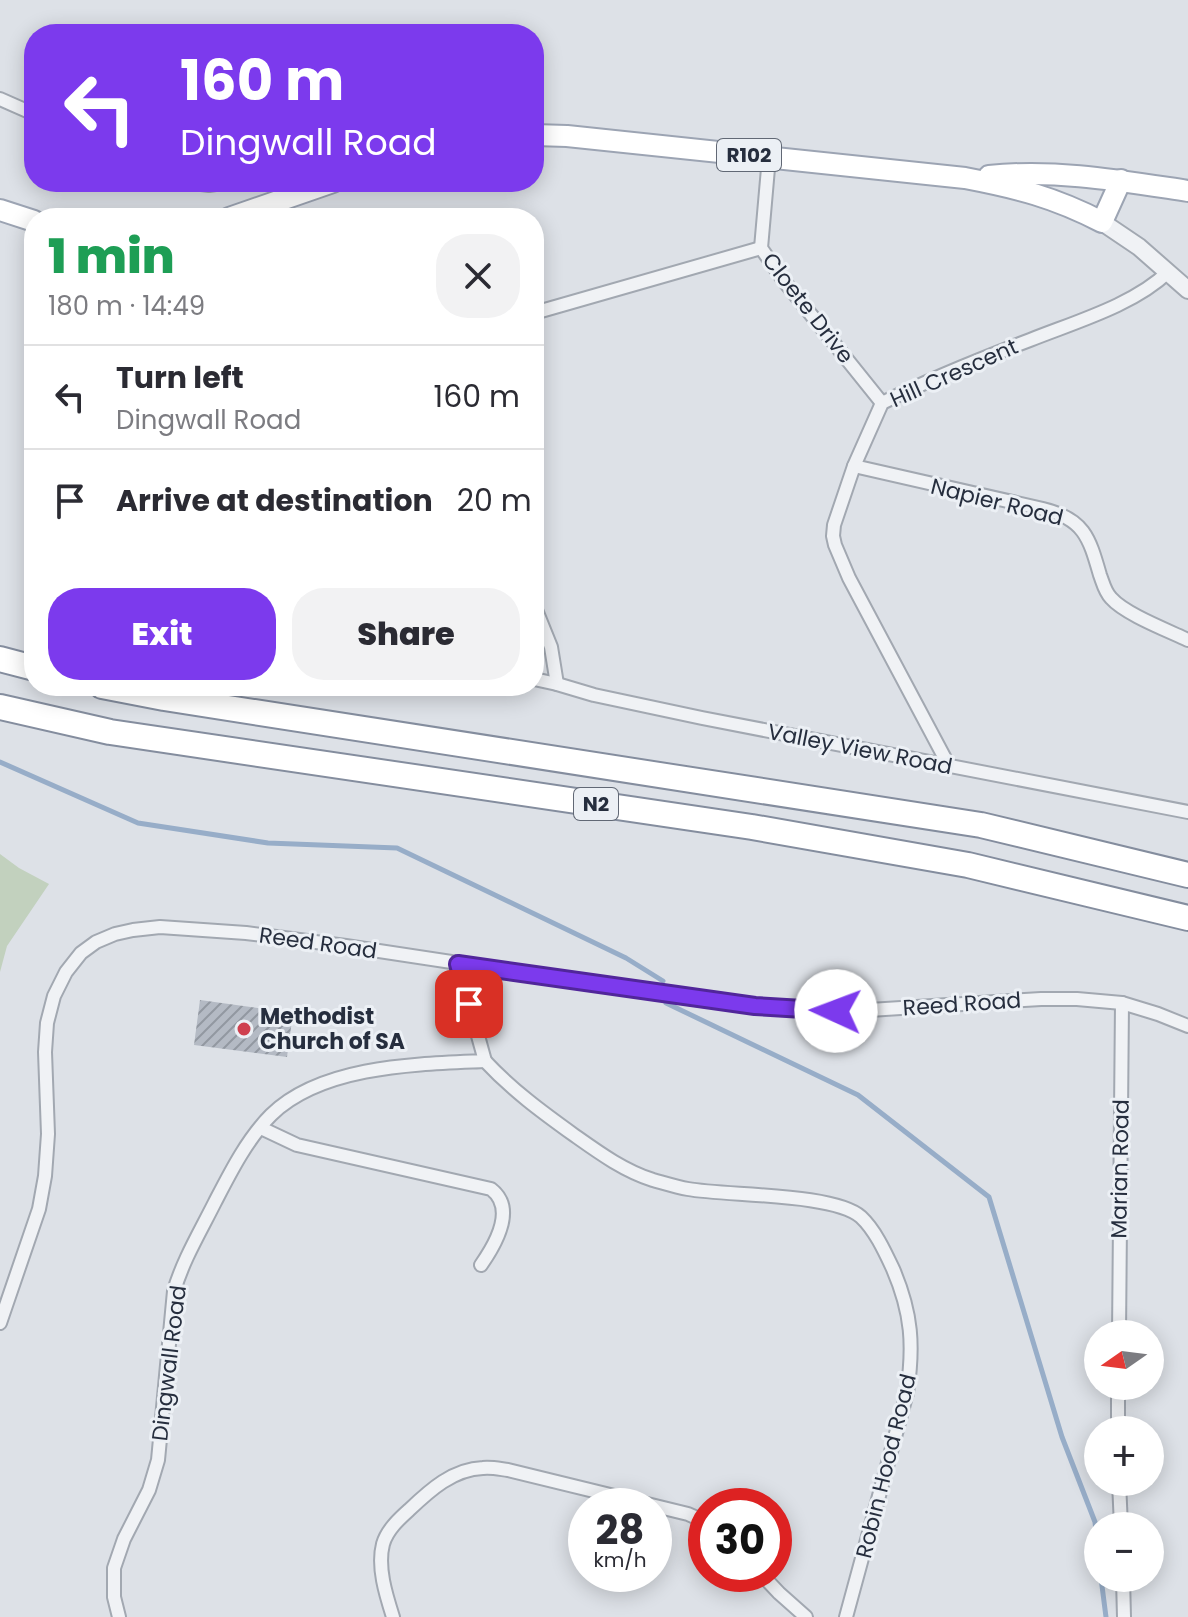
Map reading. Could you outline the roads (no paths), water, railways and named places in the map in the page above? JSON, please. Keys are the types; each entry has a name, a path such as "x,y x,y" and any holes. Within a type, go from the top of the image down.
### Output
{"highway":[{"path":"0,659 24,665"},
{"name":"N2","path":"154,696 981,825 1188,875"},
{"name":"N2","path":"0,707 126,734 752,827 968,865 1188,918"}],"main road":[{"name":"R102","path":"544,135 965,178"},
{"path":"965,178 1047,173 1121,180 1188,191"},
{"path":"965,178 1047,197 1102,222 1121,180"},
{"path":"252,208 288,192"},
{"path":"0,210 24,218"}],"street":[{"path":"0,99 24,110"},
{"name":"Cloete Drive","path":"769,157 761,248 882,403"},
{"path":"1102,222 1139,247 1188,290"},
{"path":"544,310 761,248"},
{"name":"Hill Crescent","path":"949,766 849,578 835,545 834,525 854,466 882,403 961,366 1132,298 1168,272"},
{"name":"Napier Road","path":"854,466 1043,509 1069,518 1079,525 1091,543 1107,593 1113,600 1188,640"},
{"path":"544,630 551,647 557,684"},
{"name":"Valley View Road","path":"544,681 610,699 1188,812"},
{"name":"Reed Road","path":"0,1323 39,1209 45,1176 48,1134 45,1052 47,1023 54,996 66,972 81,953 96,942 124,932 160,927 246,933 755,1006 817,1011 1077,999 1122,1003 1188,1026"},
{"path":"458,964 485,1061"},
{"name":"Marian Road","path":"1119,1320 1122,1003"},
{"name":"Dingwall Road","path":"119,1617 114,1597 114,1568 124,1539 149,1490 158,1460 174,1291 222,1188 252,1138 271,1116 299,1095 335,1080 365,1071 416,1064 485,1061"},
{"name":"Robin Hood Road","path":"485,1061 532,1105 596,1151 634,1173 689,1189 800,1200 847,1209 861,1217 876,1236 899,1282 907,1310 912,1363 907,1393 846,1617"},
{"path":"261,1128 297,1145 491,1189 501,1201 503,1214 498,1236 481,1265"},
{"path":"393,1617 386,1597 383,1543 394,1523 435,1486 457,1474 483,1467 508,1470 688,1514"},
{"path":"778,1592 806,1617"},
{"path":"1123,1592 1124,1617"}],"waterway":[{"path":"0,762 138,823 268,843 397,848 626,958 663,981"},
{"path":"666,1003 858,1095 989,1197 1062,1437 1091,1512"},
{"path":"1103,1592 1106,1617"}],"place":[{"name":"Methodist Church of SA","path":"244,1029"}]}
